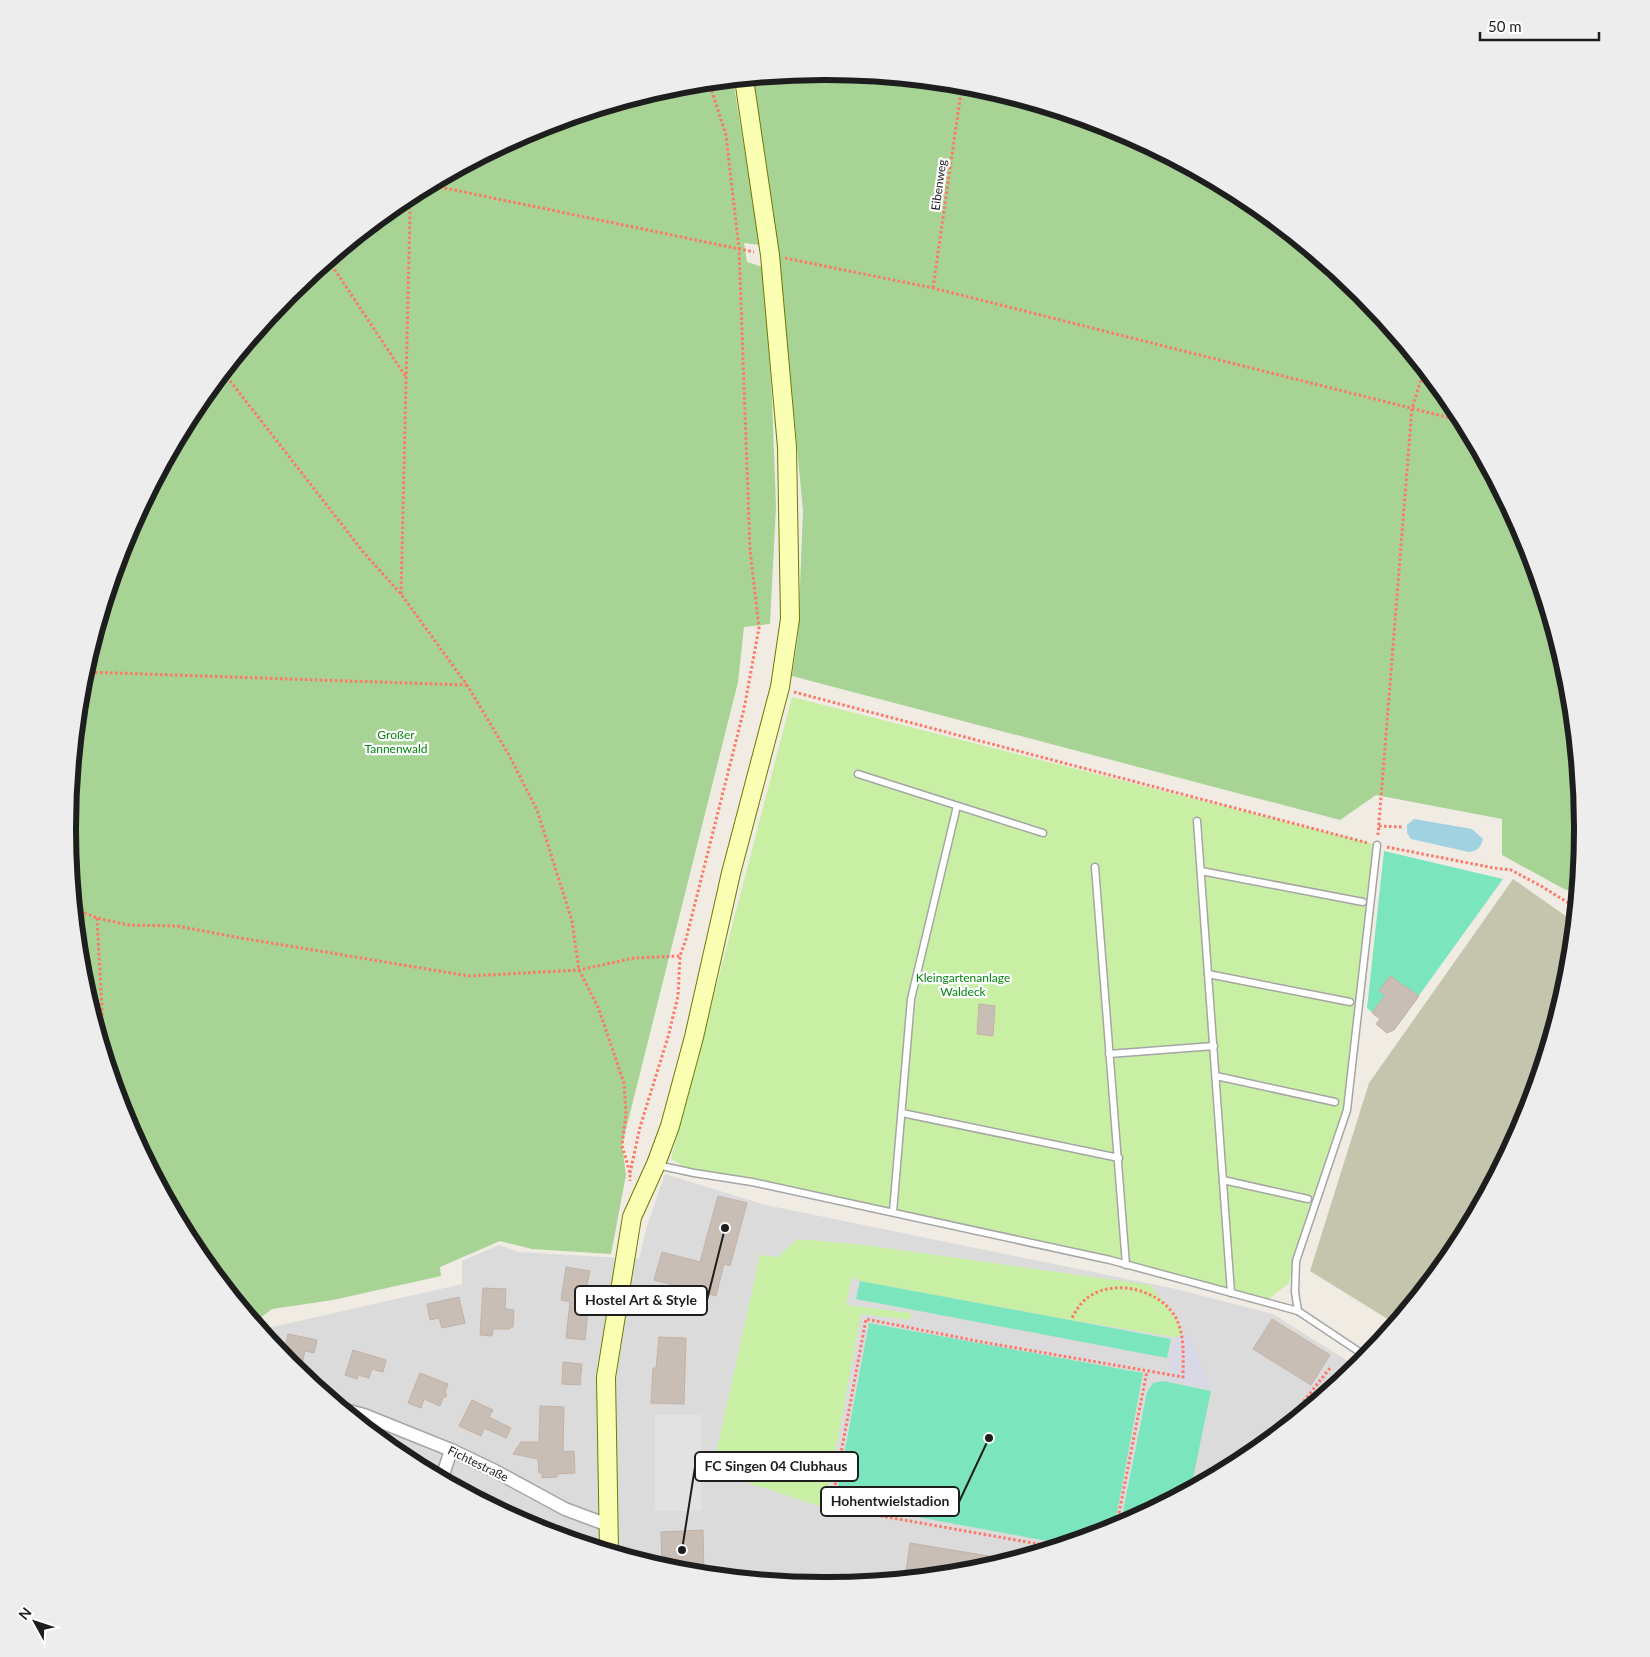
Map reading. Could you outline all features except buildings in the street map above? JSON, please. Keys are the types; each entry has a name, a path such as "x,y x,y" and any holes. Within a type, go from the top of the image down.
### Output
{"main road":[{"path":"609,1545 606,1377 632,1217 656,1164 670,1126 694,1037 731,873 780,687 790,618 787,456 770,255 745,84"}],"street":[{"name":"Fichtestraße","path":"357,1413 451,1450 495,1471 565,1509 608,1525"},
{"path":"444,1473 451,1450"}],"lane":[{"path":"858,774 1043,833"},
{"path":"892,1212 911,999 958,806"},
{"path":"1197,820 1231,1293"},
{"path":"1298,1311 1295,1292 1296,1261 1347,1110 1377,846"},
{"path":"1095,867 1126,1265"},
{"path":"1201,871 1363,902"},
{"path":"1208,974 1350,1002"},
{"path":"1109,1054 1214,1046"},
{"path":"1216,1076 1335,1102"},
{"path":"902,1113 1119,1158"},
{"path":"656,1164 892,1212 1126,1265 1231,1293 1298,1311 1360,1352"},
{"path":"1223,1180 1308,1199"}],"path":[{"path":"630,1173 640,1127 668,1036 678,996 680,956 686,939 744,708 759,628 750,550 739,248 726,135 710,89"},
{"name":"Eibenweg","path":"933,288 961,92"},
{"path":"440,187 933,288 1451,418"},
{"path":"401,594 409,206"},
{"path":"332,265 406,378"},
{"path":"1377,846 1412,408 1422,377"},
{"path":"228,378 364,553 401,594 467,685 509,755 537,810 572,921 579,970 598,1007 624,1083 626,1114 622,1145"},
{"path":"93,672 467,685"},
{"path":"780,687 1377,846 1511,870 1569,903"},
{"path":"1379,826 1403,827"},
{"path":"82,912 97,918 128,925 177,926 469,976 579,970 634,958 680,956"},
{"path":"97,918 102,1022"},
{"path":"1043,1545 832,1507 866,1319 982,1342 1183,1377 1184,1340 1176,1318 1162,1302 1147,1293 1110,1287 1091,1295 1078,1306 1071,1320"},
{"path":"1300,1407 1330,1368"},
{"path":"1118,1517 1146,1371"}],"shaded area":[{"path":"1513,879 1568,917 1559,975 1548,1022 1534,1069 1517,1115 1497,1160 1448,1244 1389,1320 1310,1271 1369,1083"},
{"path":"665,1174 766,1205 1176,1289 1273,1314 1349,1362 1281,1423 1241,1451 1199,1477 1156,1500 1066,1538 1019,1552 923,1571 874,1576 776,1576 727,1571 631,1552 584,1538 494,1500 451,1477 369,1423 331,1391 268,1328 462,1284 462,1261 499,1245 519,1252 639,1259 647,1226"},
{"path":"1189,1334 1211,1389 1166,1379 1175,1337"},
{"path":"655,1415 701,1415 702,1511 655,1511"}],"green space":[{"path":"776,81 874,81 923,86 1019,105 1066,119 1156,157 1199,180 1281,234 1354,299 1388,335 1419,373 1448,413 1473,454 1497,497 1517,542 1534,588 1548,635 1559,682 1567,731 1574,828 1571,891 1564,889 1502,855 1502,819 1376,795 1340,820 792,676 798,636 803,511 780,265 754,83"},
{"name":"Großer Tannenwald","path":"734,85 760,245 744,243 747,262 763,267 772,398 776,507 770,624 744,627 738,682 622,1145 626,1175 611,1254 532,1249 500,1241 440,1267 441,1276 333,1300 272,1309 259,1319 231,1284 202,1244 153,1160 133,1115 116,1069 91,975 78,877 76,828 78,780 91,682 116,588 133,542 153,497 177,454 202,413 231,373 262,335 296,299 369,234 451,180 494,157 538,137 584,119 631,105 679,94"},
{"name":"Kleingartenanlage Waldeck","path":"792,697 1377,845 1347,1110 1293,1264 1289,1283 1265,1302 1110,1260 893,1212 694,1173 671,1159"},
{"path":"1384,851 1503,879 1394,1030 1367,1008"},
{"path":"797,1239 864,1245 1150,1285 1176,1318 1182,1335 1175,1337 1071,1320 860,1281 852,1277 846,1305 911,1313 910,1320 861,1314 825,1508 712,1471 760,1255 778,1257"},
{"path":"860,1281 1171,1339 1167,1358 856,1299"},
{"path":"869,1323 1143,1373 1116,1518 1112,1520 1053,1542 835,1502"},
{"path":"1163,1381 1211,1391 1193,1480 1122,1515 1147,1392 1153,1383"}],"water":[{"path":"1414,819 1472,829 1483,839 1481,845 1475,851 1469,852 1411,839 1407,833 1407,825"}],"place":[{"name":"Hostel Art & Style","path":"725,1228"},
{"name":"Hohentwielstadion","path":"989,1438"},
{"name":"FC Singen 04 Clubhaus","path":"682,1550"}]}
